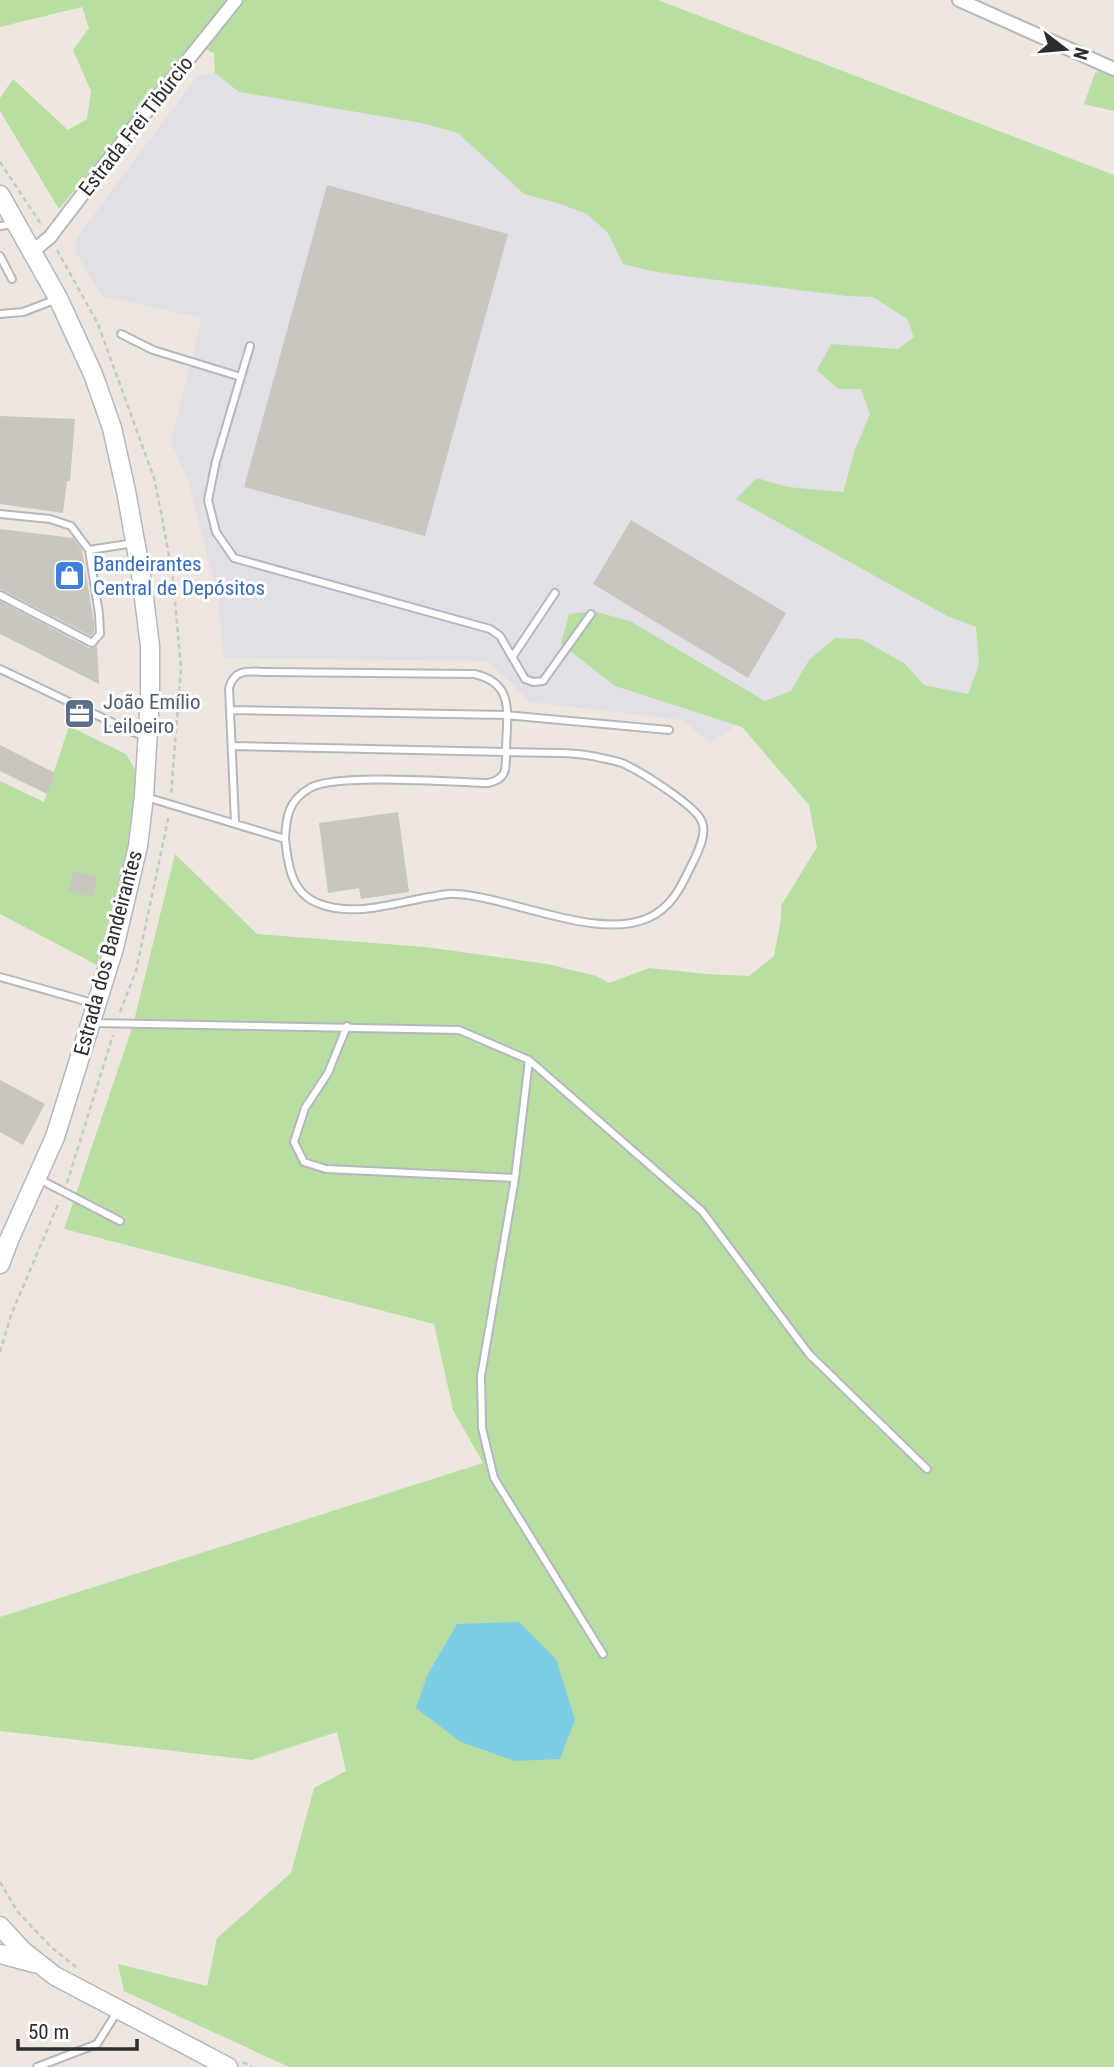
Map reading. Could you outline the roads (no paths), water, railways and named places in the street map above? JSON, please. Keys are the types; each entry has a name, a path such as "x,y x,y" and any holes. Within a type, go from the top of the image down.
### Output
{"main road":[{"name":"Estrada dos Bandeirantes","path":"0,195 9,225 33,251 58,298 93,374 112,428 136,543 150,646 144,796 138,846 114,948 55,1137 37,1178 4,1238 0,1264"},
{"path":"0,1926 23,1951 55,1976 118,2011 231,2062"},
{"path":"0,1954 39,1964"}],"street":[{"name":"Estrada Frei Tibúrcio","path":"33,251 50,237 236,0"},
{"path":"959,0 1114,69"}],"lane":[{"path":"0,256 12,279"},
{"path":"0,314 23,312 58,298"},
{"path":"121,334 153,350 241,377"},
{"path":"250,346 216,461 208,500 216,532 234,558 490,629 500,636 526,679 533,682 543,681 591,614"},
{"path":"0,514 50,519 71,526 89,550 100,634 92,643 0,595"},
{"path":"89,550 136,543"},
{"path":"513,656 555,593"},
{"path":"0,669 148,737"},
{"path":"232,746 506,752 598,757 622,764 644,775 687,804 702,821 704,832 688,873 668,905 637,922 607,925 563,918 473,896 452,894 351,909 319,904 305,896 294,882 288,864 286,821 291,805 312,786 324,782 355,780 488,783 498,781 503,775 506,752 506,699 502,688 488,677 474,674 237,674 229,688 235,822"},
{"path":"230,710 506,715 669,730"},
{"path":"144,796 285,839"},
{"path":"0,977 97,1004"},
{"path":"91,1023 459,1030 529,1060 702,1211 809,1354 927,1469"},
{"path":"347,1026 328,1073 305,1108 294,1142 304,1162 326,1170 515,1178"},
{"path":"529,1060 515,1178 481,1376 482,1428 494,1478 603,1654"},
{"path":"37,1178 120,1221"},
{"path":"37,2067 97,2044 118,2011"}],"water":[{"path":"519,1622 556,1659 575,1720 560,1759 515,1761 461,1742 416,1708 427,1676 457,1624"}],"place":[{"name":"Bandeirantes Central de Depósitos","path":"70,576"},
{"name":"João Emílio Leiloeiro","path":"80,714"}]}
